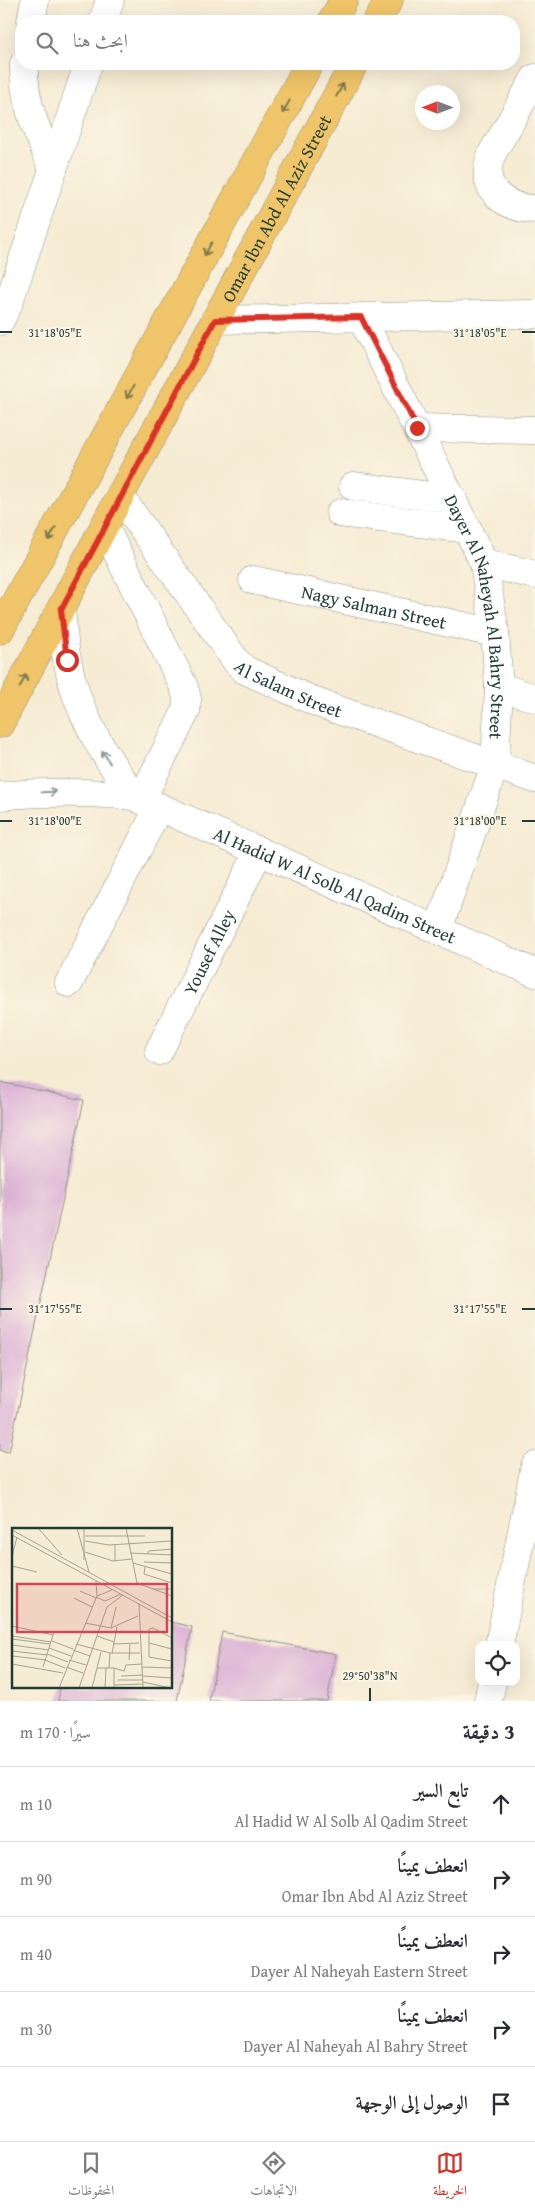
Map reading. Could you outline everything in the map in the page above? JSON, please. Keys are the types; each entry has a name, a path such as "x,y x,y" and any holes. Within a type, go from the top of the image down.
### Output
{"main road":[{"path":"335,15 344,0"},
{"path":"380,15 389,0"},
{"path":"0,630 306,70"},
{"name":"Omar Ibn Abd Al Aziz Street","path":"0,724 120,496 351,70"}],"street":[{"path":"32,15 35,0"},
{"path":"104,15 110,0"},
{"path":"24,70 29,111 53,169"},
{"path":"0,321 8,305 86,70"},
{"path":"535,78 489,159 488,176 495,193 508,204 525,209 535,208"},
{"path":"215,320 535,314"},
{"name":"Dayer Al Naheyah Al Bahry Street","path":"361,317 484,563 495,633 499,687 495,765 438,930"},
{"path":"417,428 535,430"},
{"path":"353,486 453,499"},
{"name":"Al Salam Street","path":"120,496 244,670 318,703 535,779"},
{"path":"340,513 468,529"},
{"path":"69,983 144,801 186,711 187,699 184,687 104,526"},
{"path":"484,563 535,575"},
{"name":"Nagy Salman Street","path":"253,580 495,633"},
{"path":"61,610 67,660 81,709 104,755 144,801"},
{"path":"499,687 535,698"},
{"name":"Al Hadid W Al Solb Al Qadim Street","path":"0,796 45,792 89,792 144,801 535,973"},
{"name":"Yousef Alley","path":"159,1051 259,851"},
{"path":"500,1641 535,1466"},
{"path":"488,1701 491,1686"}],"building":[{"path":"0,1082 84,1100 9,1452 0,1450"},
{"path":"172,1622 192,1627 177,1701 58,1701 60,1688 172,1688"},
{"path":"222,1632 336,1654 327,1701 209,1701"}],"route":[{"path":"67,660 61,610 215,320 361,317 417,428"}]}
